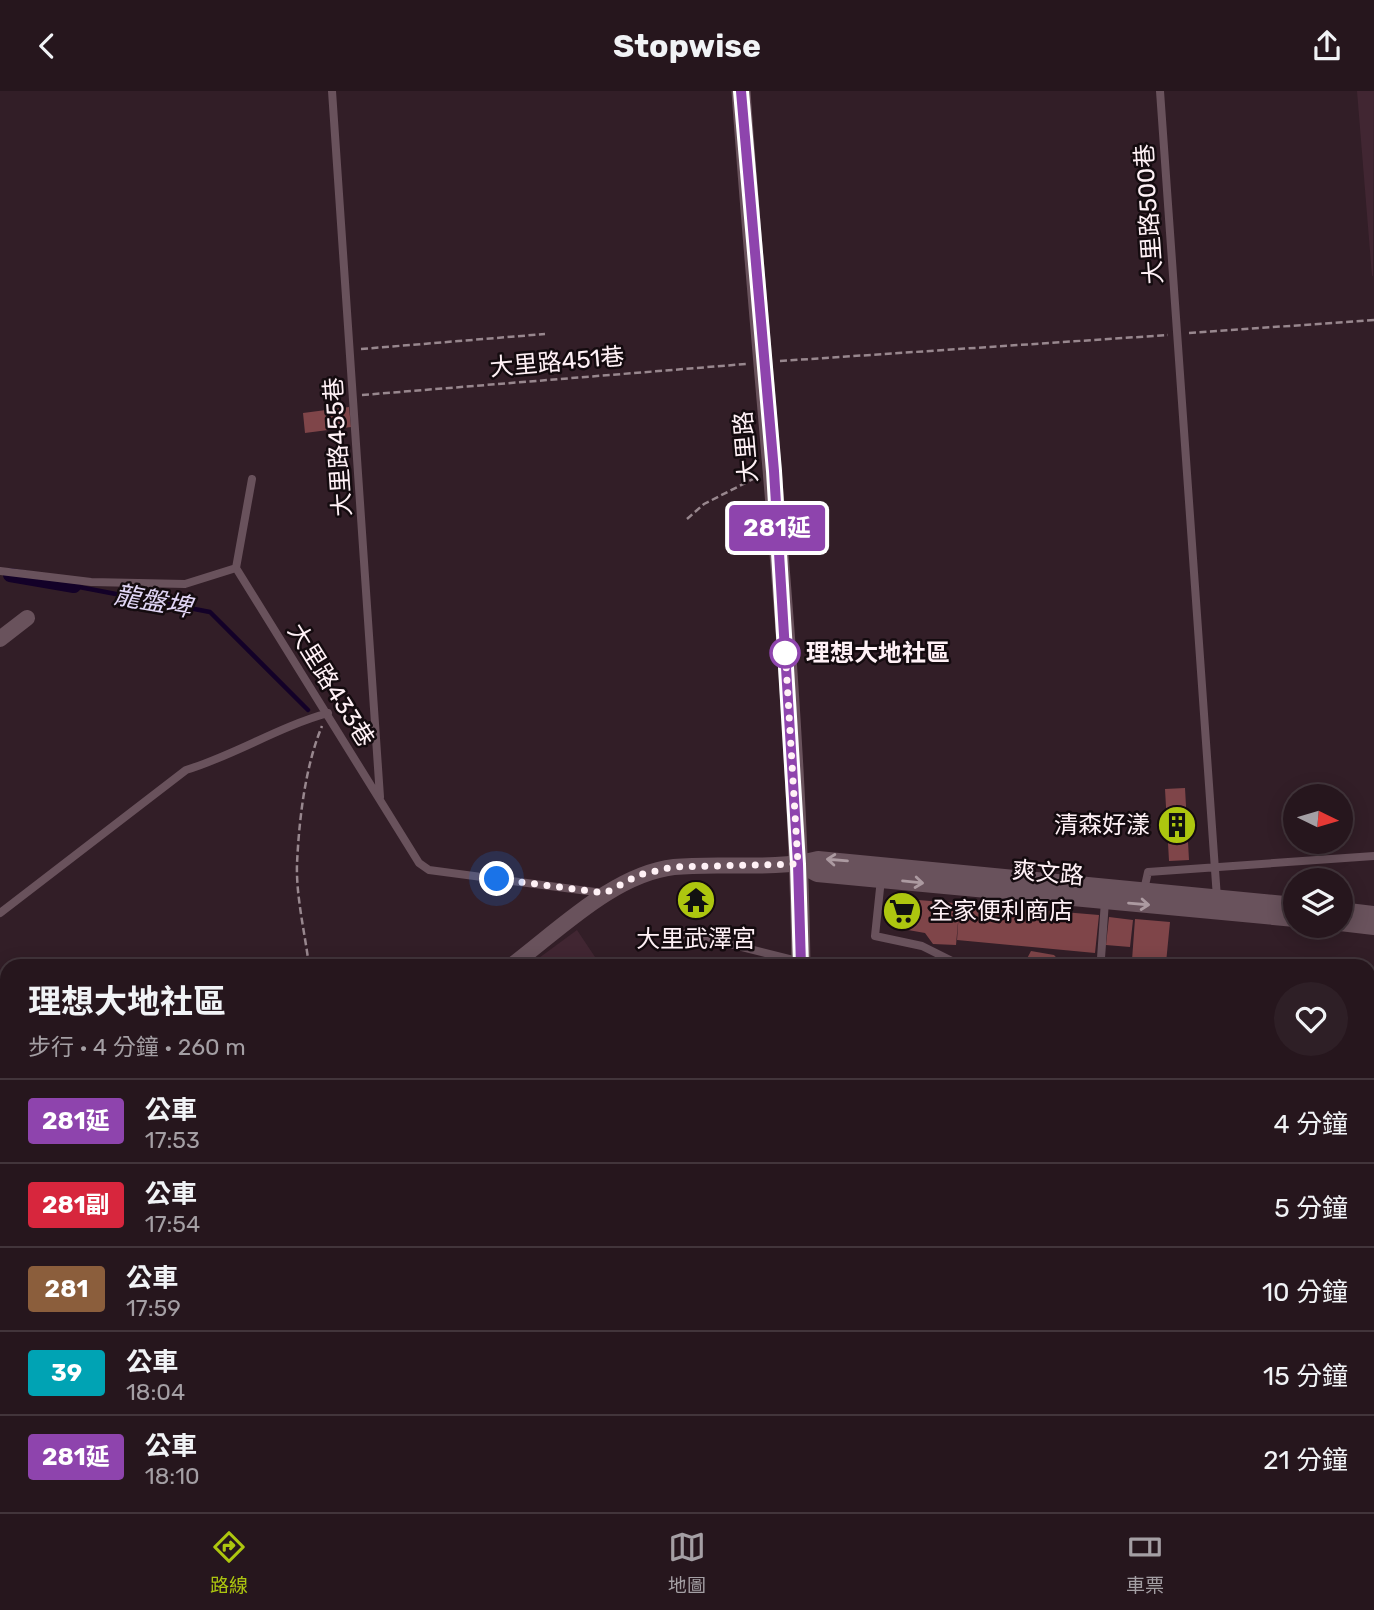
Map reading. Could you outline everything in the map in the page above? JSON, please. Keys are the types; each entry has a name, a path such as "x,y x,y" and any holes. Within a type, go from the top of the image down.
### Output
{"street":[{"name":"大里路","path":"741,91 774,471 798,864 801,959"},
{"path":"0,639 27,618"},
{"name":"爽文路","path":"520,959 605,893 639,875 672,867 798,864 818,859 1144,890 1283,917"},
{"name":"爽文路","path":"798,864 817,874 1105,901 1283,905"},
{"path":"1353,912 1374,914"},
{"path":"1353,925 1374,927"}],"lane":[{"name":"大里路455巷","path":"332,91 380,800"},
{"name":"大里路500巷","path":"1160,91 1217,904"},
{"path":"0,571 91,582 186,584 236,568 252,479"},
{"name":"大里路433巷","path":"236,568 328,713 418,863 429,870 605,893"},
{"path":"0,913 186,770 220,759 296,722 328,713"},
{"path":"1144,890 1148,872 1374,856"},
{"path":"881,879 876,936 922,946 949,959"},
{"path":"1101,959 1105,901"},
{"path":"674,939 685,933 782,959"},
{"path":"805,1512 814,1512"}],"path":[{"name":"大里路451巷","path":"354,396 763,363 1374,320"},
{"path":"351,350 545,334"},
{"path":"687,519 704,504 736,486 774,471"},
{"path":"308,959 297,866 314,753 328,713"}],"shaded area":[{"path":"1357,91 1374,91 1373,276 1372,276"},
{"path":"577,930 596,959 538,959"}],"building":[{"path":"349,407 351,427 305,433 303,413"},
{"name":"清森好漾","path":"1185,788 1189,860 1169,861 1165,789"},
{"path":"894,898 1099,915 1095,953 957,940 959,911 956,945 933,944 925,933 891,927"},
{"path":"1109,917 1133,920 1130,947 1106,945"},
{"path":"1135,919 1170,922 1166,959 1132,959"},
{"path":"1031,951 1054,955 1058,959 1027,959"}],"waterway":[{"name":"龍盤埤","path":"10,575 74,586"},
{"name":"龍盤埤","path":"74,586 210,612 308,710"}],"bus line":[{"name":"281延","path":"741,91 774,471 798,864 801,959"}],"place":[{"name":"理想大地社區","path":"785,653"},
{"name":"清森好漾","path":"1177,825"},
{"name":"大里武澤宮","path":"696,900"},
{"name":"全家便利商店","path":"902,911"}],"route":[{"path":"497,879 605,893 639,875 672,867 798,864 785,647 785,653"}]}
